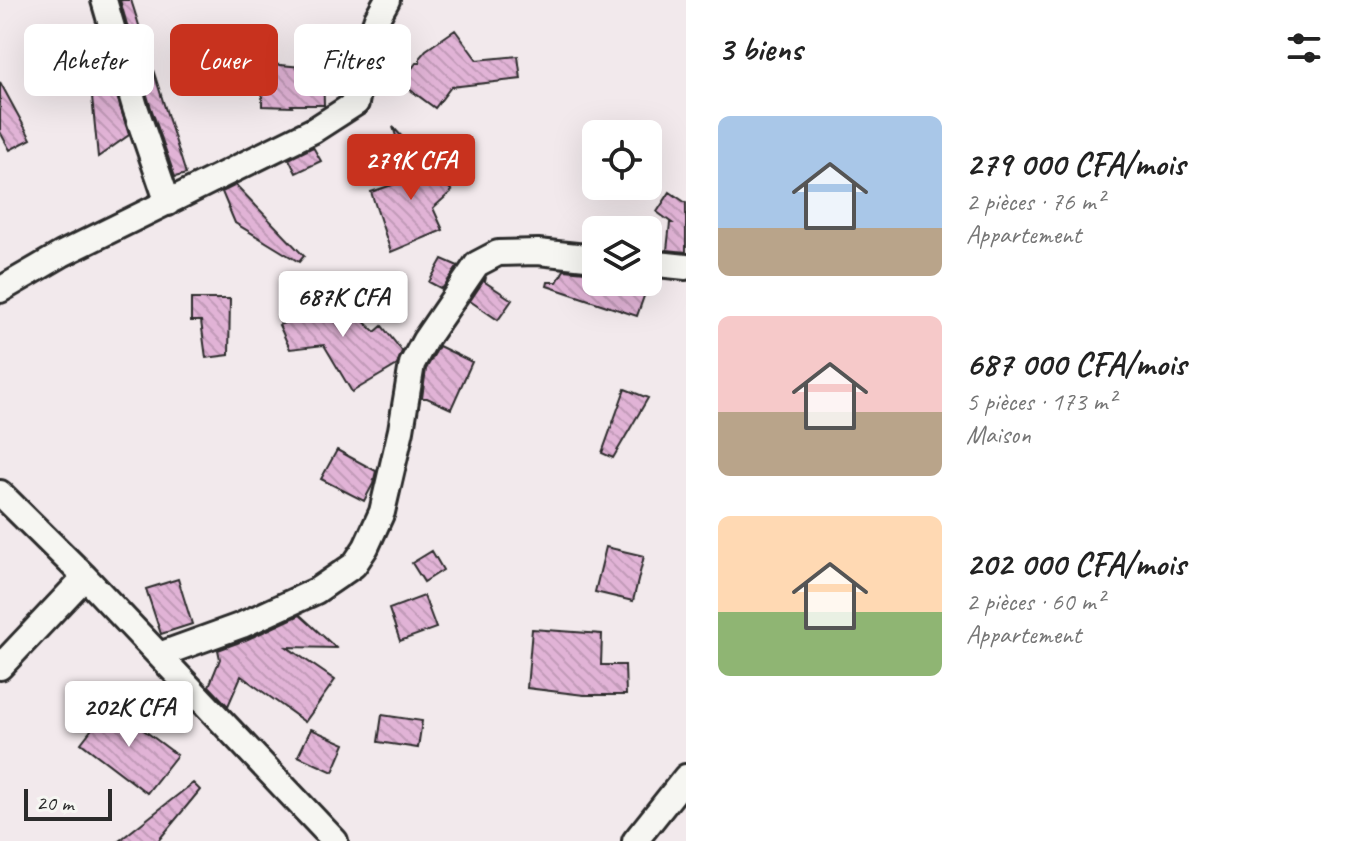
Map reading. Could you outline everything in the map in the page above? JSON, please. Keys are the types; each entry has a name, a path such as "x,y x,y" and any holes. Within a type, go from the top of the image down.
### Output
{"street":[{"path":"104,0 135,107 168,203"},
{"path":"0,290 62,254 314,130 356,103 367,47 387,0"},
{"path":"159,655 254,620 316,591 354,565 382,512 412,364 477,264 498,253 538,252 582,257"},
{"path":"662,264 686,267"},
{"path":"0,493 85,577 335,841"},
{"path":"0,667 85,577"},
{"path":"635,841 686,777"}],"building":[{"path":"120,0 131,0 139,24 127,24"},
{"path":"455,30 477,60 518,56 521,79 451,87 435,108 411,90 411,70 420,63 420,57"},
{"path":"278,65 294,66 294,96 324,96 324,105 262,106 262,96 278,96"},
{"path":"154,73 186,174 175,177 147,96 154,96"},
{"path":"0,82 31,139 10,150 0,132"},
{"path":"92,96 117,96 129,135 98,157"},
{"path":"393,127 452,191 433,208 443,230 391,252 371,192 410,179"},
{"path":"313,147 321,161 296,173 289,159"},
{"path":"236,185 304,256 299,262 235,223 222,192"},
{"path":"670,192 686,203 686,252 667,250 672,223 657,212"},
{"path":"442,259 458,266 442,289 429,282"},
{"path":"564,270 582,272 582,296 644,296 637,316 547,286 548,282 557,282"},
{"path":"486,277 485,282 512,300 498,320 470,301"},
{"path":"325,285 375,332 382,326 402,351 397,365 352,392 324,345 290,349 279,325 292,320"},
{"path":"191,299 230,299 229,355 206,358 201,321 191,321"},
{"path":"439,346 472,362 451,409 422,398 426,369"},
{"path":"625,389 648,398 613,458 602,453"},
{"path":"337,450 376,471 364,501 321,479"},
{"path":"606,547 644,556 633,601 595,592"},
{"path":"432,551 443,570 424,582 412,563"},
{"path":"178,579 192,624 161,634 146,589"},
{"path":"424,596 436,628 400,641 389,609"},
{"path":"300,615 336,648 287,647 335,680 305,722 241,676 228,706 209,686 220,659 218,650"},
{"path":"532,629 602,634 601,665 625,665 626,695 584,695 527,688"},
{"path":"112,703 177,755 147,793 81,743"},
{"path":"382,715 422,721 418,748 378,742"},
{"path":"311,729 345,744 333,772 298,756"},
{"path":"193,783 200,790 158,841 119,841"}]}
